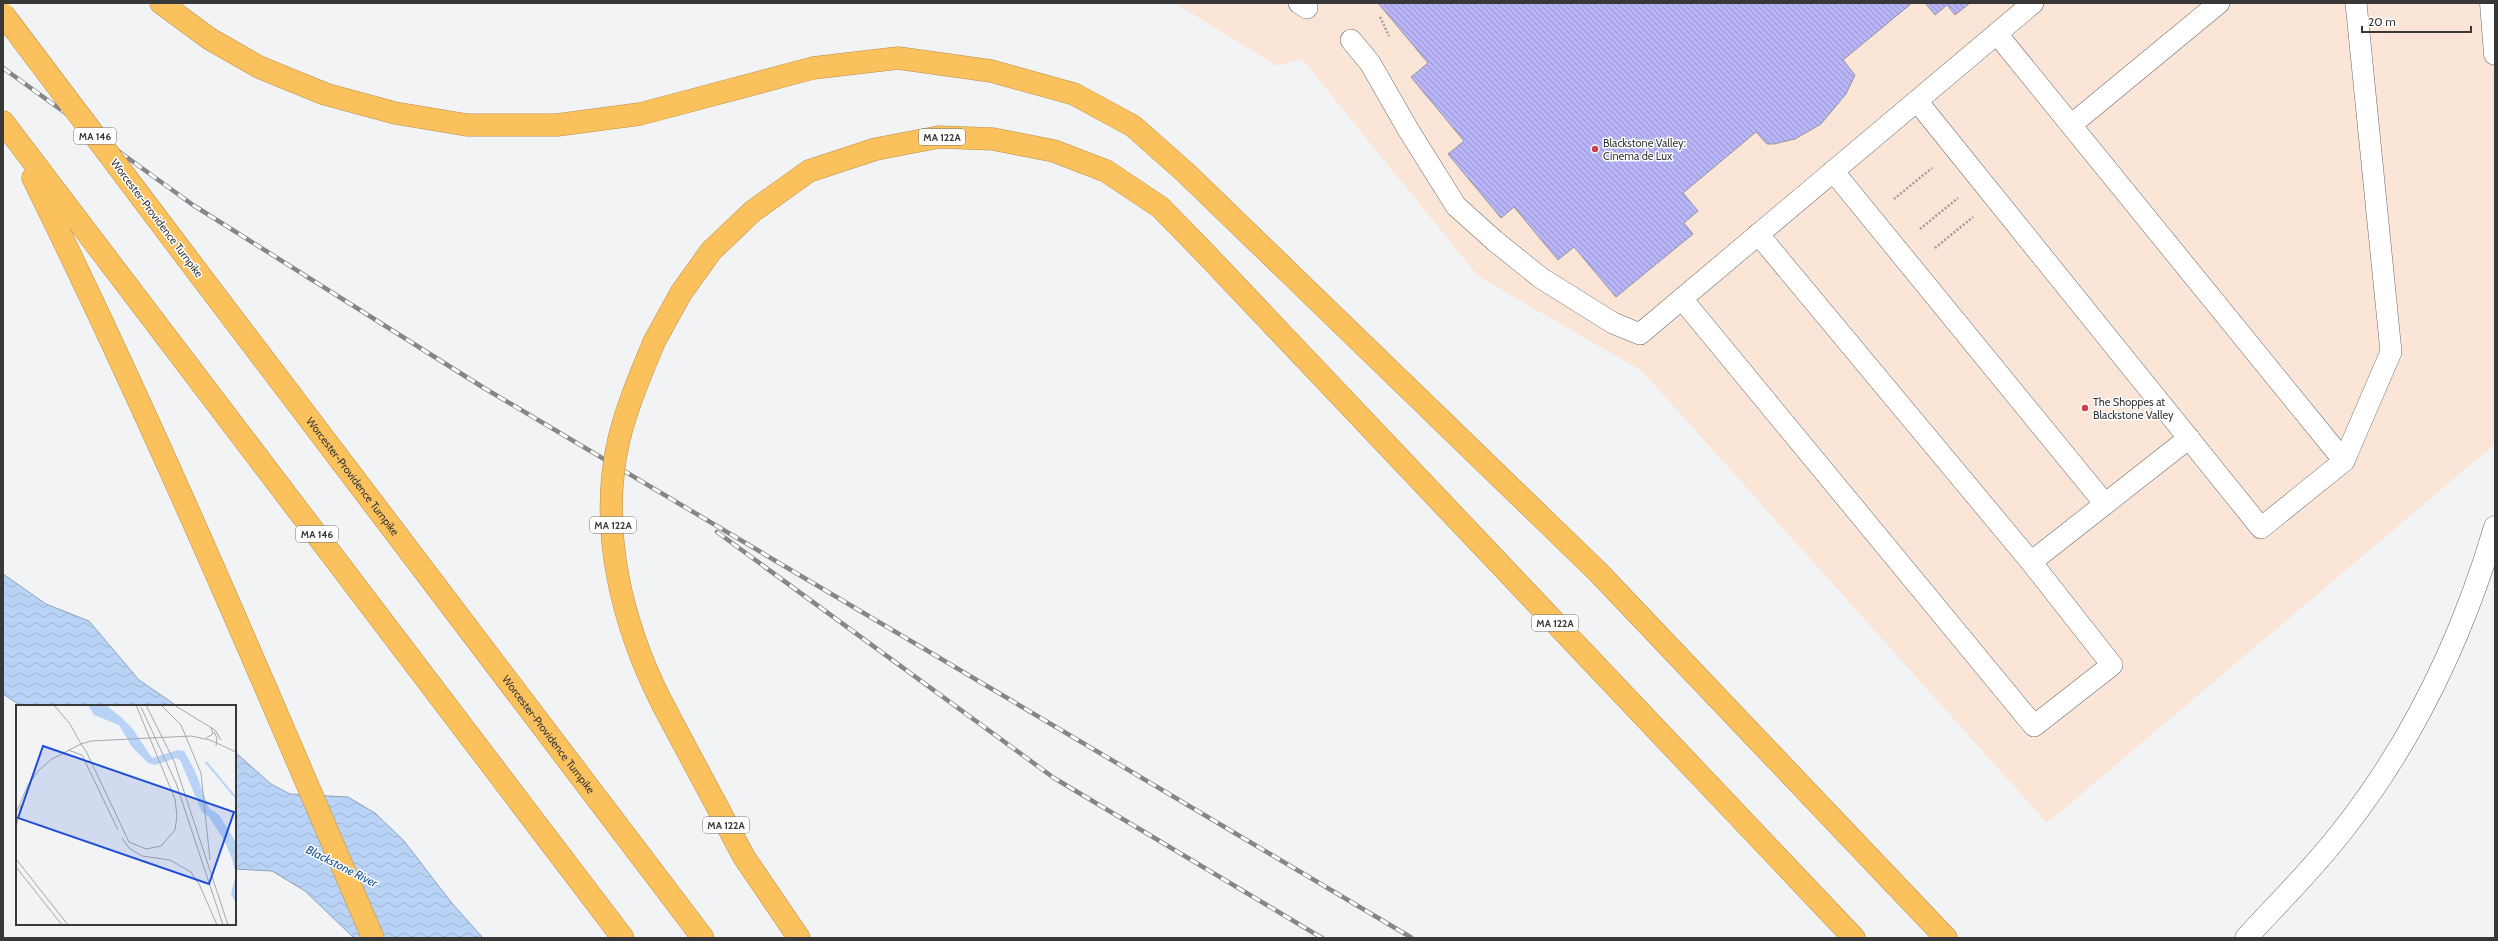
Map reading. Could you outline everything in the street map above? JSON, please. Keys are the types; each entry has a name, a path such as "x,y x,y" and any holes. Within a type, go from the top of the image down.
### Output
{"highway":[{"path":"161,3 210,39 259,67 325,94 395,113 467,125 557,125 640,114 813,68 898,58 991,72 1074,94 1133,126 1186,173 1266,250 1598,572 1946,938"},
{"name":"Worcester-Providence Turnpike","path":"3,14 703,938"},
{"path":"7,127 108,332 232,608 373,938"},
{"name":"MA 146","path":"7,127 623,938"},
{"name":"MA 122A","path":"799,938 744,857 643,667 628,620 616,560 611,498 619,440 632,396 654,342 681,293 711,251 753,211 810,171 876,149 939,137 993,139 1047,149 1106,171 1160,207 1854,938"}],"street":[{"path":"2491,3 2495,54"},
{"path":"2246,938 2294,889 2339,836 2381,776 2418,715 2454,644 2480,576 2495,527"}],"lane":[{"path":"1350,40 1370,63 1409,131 1456,206 1495,241 1541,278 1613,323 1640,334 2033,3"},
{"path":"2071,125 2219,3"},
{"path":"1917,101 2261,528 2344,461 2391,352 2356,3"},
{"path":"1996,34 2344,461"},
{"path":"1833,171 2105,504"},
{"path":"1682,299 2034,726 2112,665 2030,562 1758,234"},
{"path":"2030,562 2189,438"}],"path":[{"path":"1380,17 1390,37"},
{"path":"1888,204 1956,148"},
{"path":"1913,234 1981,181"},
{"path":"1929,253 1996,198"}],"shaded area":[{"name":"The Shoppes at Blackstone Valley","path":"1175,3 2491,3 2495,54 2495,444 2047,823 1642,371 1478,276 1302,59 1277,66"}],"water":[{"path":"3,574 46,604 89,621 139,680 176,705 20,705 3,694"},
{"name":"Blackstone River","path":"236,753 271,784 290,794 348,797 375,813 404,841 451,902 483,938 354,938 305,891 272,871 236,869"}],"building":[{"name":"Blackstone Valley: Cinema de Lux","path":"1378,3 1912,3 1843,60 1855,75 1846,94 1821,124 1795,139 1774,144 1767,144 1756,132 1683,193 1698,211 1684,223 1693,234 1616,297 1574,247 1558,260 1514,207 1501,218 1448,154 1464,141 1411,77 1428,63"},
{"path":"1925,3 1970,3 1955,15 1947,5 1935,15"}],"railway":[{"path":"3,68 193,205 484,388 1412,938"},
{"path":"717,532 1054,778 1322,938"}],"place":[{"name":"Blackstone Valley: Cinema de Lux","path":"1595,149"},
{"name":"The Shoppes at Blackstone Valley","path":"2085,408"}]}
